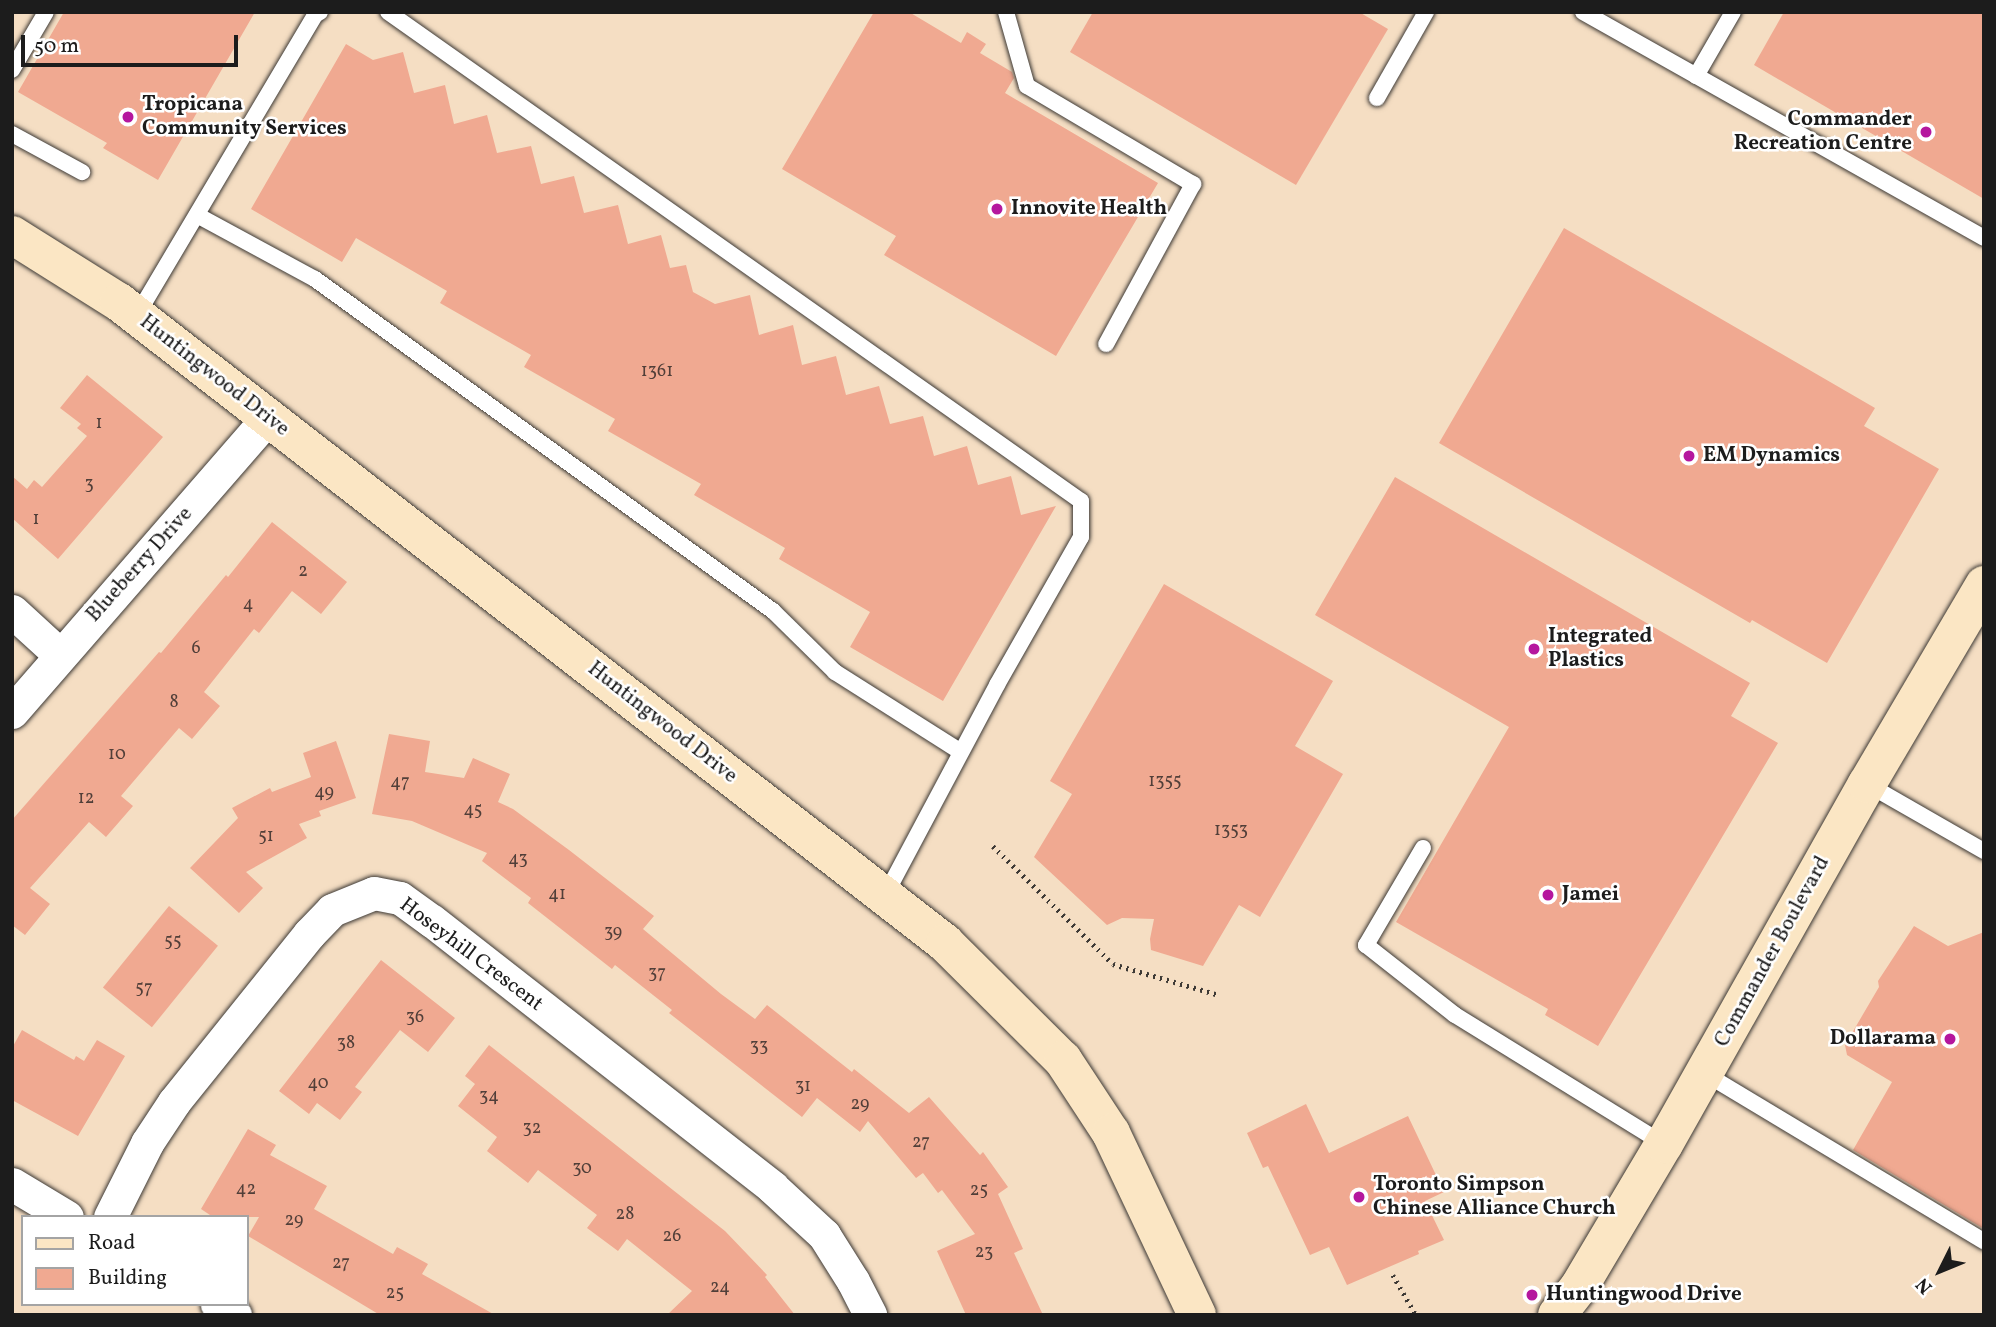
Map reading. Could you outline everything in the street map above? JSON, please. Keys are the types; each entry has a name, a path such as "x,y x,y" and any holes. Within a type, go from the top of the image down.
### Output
{"street":[{"name":"Huntingwood Drive","path":"12,235 136,316 945,943 1063,1060 1111,1133 1197,1315"},
{"name":"Blueberry Drive","path":"12,712 268,418"},
{"name":"Commander Boulevard","path":"1557,1315 1578,1287 1664,1144 1867,784 1969,622 1984,585"},
{"path":"12,611 60,655"},
{"name":"Hoseyhill Crescent","path":"111,1215 147,1143 174,1102 309,934 332,909 374,893 400,898 432,921 772,1187 824,1235 853,1281 870,1315"},
{"path":"12,1184 64,1215"}],"lane":[{"path":"12,70 46,12"},
{"path":"136,316 315,15 320,12"},
{"path":"388,12 1081,501 1081,537 961,752 885,896"},
{"path":"1006,12 1027,86 1193,184 1106,344"},
{"path":"1377,98 1426,12"},
{"path":"1583,12 1984,238"},
{"path":"1696,76 1733,12"},
{"path":"12,134 82,172"},
{"path":"197,215 315,279 773,611 835,672 961,752"},
{"path":"1867,784 1984,851"},
{"path":"1423,848 1366,946 1455,1015 1664,1144"},
{"path":"1704,1073 1984,1241"}],"path":[{"path":"993,846 1113,964 1219,995"},
{"path":"1393,1275 1416,1315"}],"building":[{"name":"Tropicana Community Services","path":"64,12 255,12 158,180 103,148 107,143 18,92"},
{"name":"Innovite Health","path":"874,12 909,12 961,43 967,32 986,44 980,53 1012,72 1014,78 1005,93 1158,183 1056,356 884,255 896,236 782,169"},
{"path":"1093,12 1359,12 1388,29 1296,185 1070,52"},
{"name":"Commander Recreation Centre","path":"1784,12 1984,12 1984,199 1754,65"},
{"path":"346,44 373,60 403,52 414,93 445,85 454,124 487,115 497,153 531,146 541,184 574,176 584,213 618,205 628,244 661,235 670,268 686,265 693,292 715,304 750,295 759,335 793,325 802,365 836,356 846,395 879,386 890,424 923,416 934,456 967,446 978,485 1011,476 1021,515 1056,506 943,701 850,647 870,612 779,559 785,548 694,495 701,484 608,431 615,419 524,367 531,355 440,303 447,291 356,238 342,262 251,209"},
{"name":"EM Dynamics","path":"1564,228 1875,408 1864,426 1939,469 1827,663 1752,620 1750,623 1439,443"},
{"path":"87,375 163,437 58,559 12,518 12,476 27,489 34,480 42,487 87,436 77,428 81,424 60,408"},
{"path":"1395,477 1750,683 1731,716 1778,743 1598,1046 1545,1015 1548,1009 1396,922 1509,727 1315,615"},
{"path":"272,522 347,582 321,614 292,591 259,633 254,629 204,692 220,706 192,739 179,728 121,796 133,806 106,837 89,822 30,888 50,904 25,935 12,925 12,820 159,652 161,653 226,575 228,577"},
{"path":"1164,584 1333,681 1295,746 1343,774 1260,917 1239,905 1203,966 1151,950 1154,919 1122,918 1107,925 1034,857 1072,794 1050,781"},
{"path":"389,734 430,741 425,772 464,778 473,758 510,774 498,802 513,809 654,916 643,929 721,994 755,1019 767,1005 909,1113 929,1097 980,1155 983,1152 1008,1187 998,1194 1023,1249 1014,1253 1043,1315 966,1315 937,1251 975,1234 942,1190 938,1193 923,1173 916,1178 868,1121 860,1132 817,1098 802,1117 669,1013 672,1010 615,965 612,969 528,903 531,898 482,861 487,853 412,821 372,814"},
{"path":"336,741 356,798 319,811 321,816 299,824 307,838 246,872 263,888 239,913 190,868 238,818 232,808 270,788 272,792 311,777 303,753"},
{"path":"169,906 218,946 152,1027 103,988"},
{"path":"1914,926 1948,946 1984,932 1984,1229 1853,1150 1892,1082 1847,1055 1845,1045 1879,987 1878,981"},
{"path":"381,960 455,1018 428,1052 400,1030 355,1087 362,1092 340,1120 317,1103 309,1114 279,1091"},
{"path":"22,1030 74,1060 76,1056 84,1061 97,1040 125,1056 78,1136 12,1100 12,1048"},
{"path":"489,1045 725,1231 767,1275 765,1277 795,1315 667,1315 692,1291 627,1239 618,1251 587,1228 597,1215 538,1170 528,1183 487,1151 497,1137 458,1106 475,1084 465,1076"},
{"name":"Toronto Simpson Chinese Alliance Church","path":"1306,1104 1329,1153 1408,1116 1444,1192 1425,1201 1444,1240 1418,1251 1419,1254 1347,1285 1329,1247 1310,1255 1268,1166 1263,1168 1247,1133"},
{"path":"248,1129 276,1145 270,1155 327,1186 314,1209 393,1254 397,1247 428,1264 422,1274 495,1315 380,1315 248,1236 259,1217 210,1215 201,1209"}],"place":[{"name":"Tropicana Community Services","path":"128,117"},
{"name":"Commander Recreation Centre","path":"1926,132"},
{"name":"Innovite Health","path":"997,209"},
{"name":"EM Dynamics","path":"1689,456"},
{"name":"Integrated Plastics","path":"1534,649"},
{"name":"Jamei","path":"1548,895"},
{"name":"Dollarama","path":"1950,1039"},
{"name":"Toronto Simpson Chinese Alliance Church","path":"1359,1197"},
{"name":"Huntingwood Drive","path":"1532,1295"}]}
